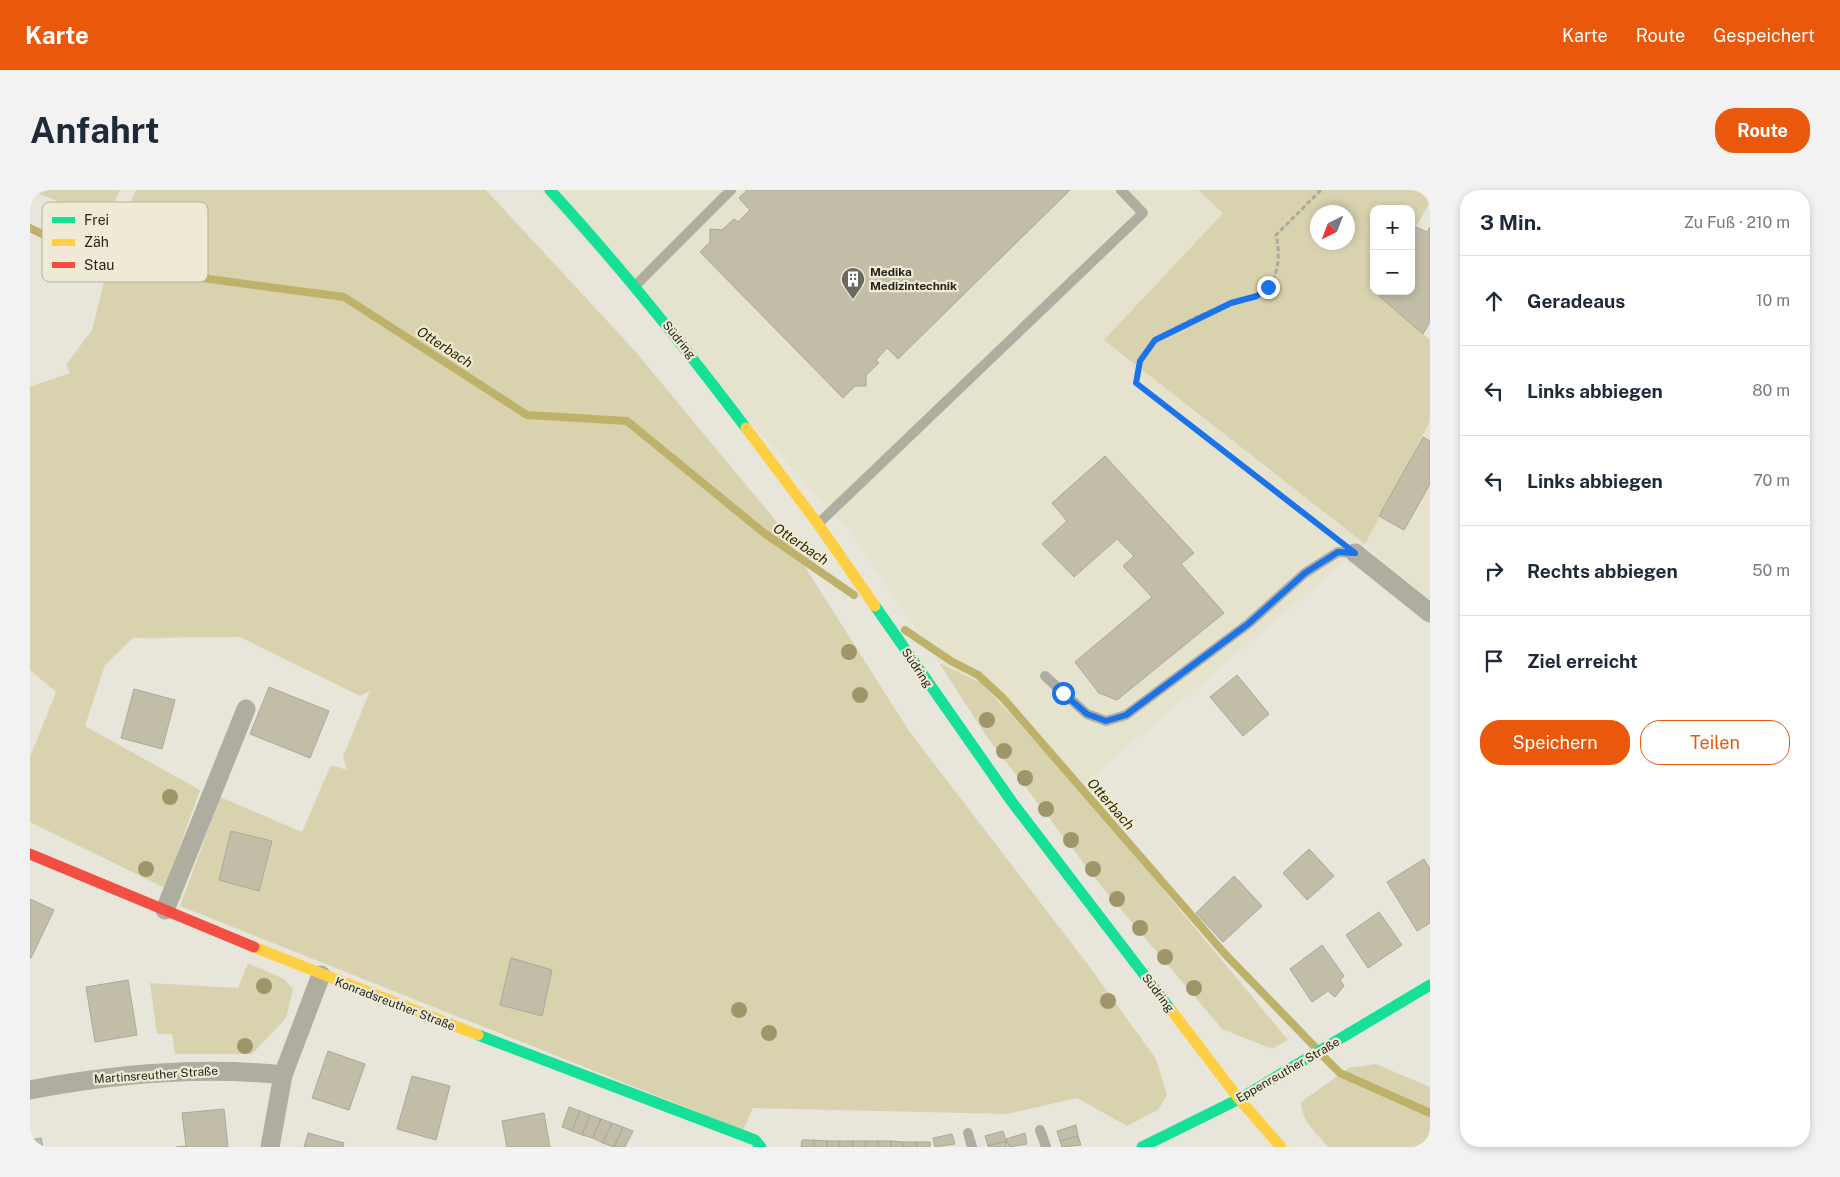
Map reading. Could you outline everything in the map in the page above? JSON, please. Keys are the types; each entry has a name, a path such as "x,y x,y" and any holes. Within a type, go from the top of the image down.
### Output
{"street":[{"name":"Südring","path":"550,190 602,246 692,356 818,524 1012,802 1239,1100 1281,1147"},
{"path":"1355,553 1430,613"},
{"path":"165,910 246,709"},
{"name":"Konradsreuther Straße","path":"30,854 321,975 756,1140 761,1147"},
{"path":"270,1147 283,1075 321,975"},
{"name":"Eppenreuther Straße","path":"1142,1147 1239,1100 1430,985"},
{"name":"Martinsreuther Straße","path":"30,1090 70,1082 188,1071 238,1070 283,1075"}],"lane":[{"path":"635,286 731,190"},
{"path":"818,524 1143,213 1120,190"},
{"path":"1045,676 1087,714 1106,721 1126,715 1248,624 1305,573 1338,552 1355,553"},
{"path":"1040,1130 1046,1147"},
{"path":"968,1134 972,1147"}],"path":[{"path":"1321,190 1276,235 1280,251 1277,270 1268,287 1257,296 1231,303 1155,340 1140,361 1136,383 1355,553"}],"shaded area":[{"path":"30,190 120,190 115,202 60,202"},
{"path":"136,190 486,190 635,351 776,521 909,731 1089,966 1156,1059 1167,1095 1158,1110 1127,1126 1077,1098 1007,1114 753,1108 743,1130 180,906 220,797 302,832 331,765 347,770 343,757 370,691 360,696 240,637 133,638 105,665 85,726 200,790 165,888 30,822 30,757 56,692 30,670 30,387 70,373 66,365 92,330 104,282 208,282 208,202 131,202"},
{"path":"539,190 1198,190 1223,212 1104,340 1365,544 1079,788 981,683 939,663 847,528"},
{"path":"1198,190 1430,190 1430,202 1415,229 1415,205 1370,205 1370,295 1379,295 1430,340 1430,421 1365,544 1104,340 1223,213"},
{"path":"1430,421 1430,605 1400,581 1365,544"},
{"path":"939,663 981,683 1079,788 1288,1040 1272,1049 1222,1029 1102,887 987,737"},
{"path":"248,963 284,979 293,989 286,1018 252,1054 175,1054 172,1034 157,1034 150,983 238,988"},
{"path":"1376,1064 1430,1087 1430,1147 1328,1147 1307,1121 1301,1102 1349,1068"}],"building":[{"name":"Medika Medizintechnik","path":"747,190 1070,190 898,359 887,348 876,360 879,363 866,375 866,386 855,386 843,398 700,252 710,242 710,229 722,230 734,219 738,222 750,210 739,198"},
{"path":"1416,227 1427,232 1430,227 1430,322 1423,334 1379,296 1415,295"},
{"path":"1423,437 1430,441 1430,484 1404,530 1379,516"},
{"path":"1105,456 1194,553 1181,564 1224,613 1117,700 1099,693 1075,662 1152,597 1123,566 1134,556 1117,539 1074,577 1042,544 1067,521 1052,503"},
{"path":"1237,675 1269,714 1243,736 1210,697"},
{"path":"269,687 329,711 310,758 250,734"},
{"path":"134,689 175,700 162,749 121,738"},
{"path":"231,831 272,841 259,891 219,880"},
{"path":"1309,849 1334,876 1307,900 1283,873"},
{"path":"1424,859 1430,869 1430,923 1417,931 1387,882"},
{"path":"1234,876 1262,906 1223,942 1196,913"},
{"path":"30,899 54,910 31,958 30,958"},
{"path":"1379,912 1402,945 1368,968 1346,935"},
{"path":"1322,945 1344,976 1340,980 1344,986 1335,997 1328,991 1312,1002 1290,969"},
{"path":"511,958 552,970 542,1016 500,1005"},
{"path":"128,980 137,1035 95,1042 86,987"},
{"path":"328,1051 365,1064 349,1110 312,1098"},
{"path":"412,1076 450,1086 436,1140 397,1129"},
{"path":"569,1107 580,1111 572,1131 562,1127"},
{"path":"224,1109 228,1147 176,1147 186,1146 182,1113"},
{"path":"580,1111 590,1115 582,1135 572,1131"},
{"path":"544,1113 550,1147 507,1147 502,1121"},
{"path":"590,1115 601,1119 593,1138 582,1135"},
{"path":"601,1119 612,1123 603,1143 593,1138"},
{"path":"612,1123 623,1127 614,1147 603,1143"},
{"path":"1076,1125 1078,1136 1060,1141 1057,1131"},
{"path":"623,1127 633,1131 625,1147 614,1147"},
{"path":"1003,1131 1006,1141 988,1146 985,1136"},
{"path":"308,1133 344,1143 343,1147 304,1147"},
{"path":"1025,1133 1027,1144 1009,1147 1006,1139"},
{"path":"952,1134 955,1144 935,1147 933,1138"},
{"path":"1078,1136 1081,1145 1062,1147 1060,1141"},
{"path":"41,1138 43,1147 30,1147 30,1140"},
{"path":"802,1140 814,1140 814,1147 801,1147"},
{"path":"814,1140 827,1141 827,1147 814,1147"},
{"path":"827,1141 840,1141 840,1147 827,1147"},
{"path":"840,1141 853,1141 853,1147 840,1147"},
{"path":"853,1141 866,1141 865,1147 853,1147"},
{"path":"866,1141 878,1141 878,1147 865,1147"},
{"path":"878,1141 891,1141 891,1147 878,1147"},
{"path":"891,1141 904,1142 904,1147 891,1147"},
{"path":"1006,1141 1007,1147 988,1147 988,1146"},
{"path":"904,1142 917,1142 917,1147 904,1147"},
{"path":"917,1142 930,1142 930,1147 917,1147"}],"waterway":[{"name":"Otterbach","path":"30,228 42,234"},
{"name":"Otterbach","path":"208,279 344,297 527,415 627,421 764,533 854,595"},
{"name":"Otterbach","path":"905,630 951,661 978,675 1003,698 1225,954 1315,1047"},
{"name":"Otterbach","path":"1323,1056 1340,1073 1430,1113"}],"traffic: fast":[{"path":"550,190 651,307 746,428"},
{"path":"875,606 1012,802 1171,1010"},
{"path":"1142,1147 1239,1099 1430,985"},
{"path":"478,1035 755,1140 761,1147"}],"traffic: slow":[{"path":"746,428 818,524 875,606"},
{"path":"254,947 478,1035"},
{"path":"1171,1010 1239,1099 1281,1147"}],"traffic: jam":[{"path":"30,854 254,947"}],"place":[{"name":"Medika Medizintechnik","path":"853,300"}],"route":[{"path":"1063,693 1087,714 1106,721 1126,715 1248,624 1305,573 1338,552 1355,553 1136,383 1140,361 1155,340 1231,303 1257,296 1268,287"}]}
